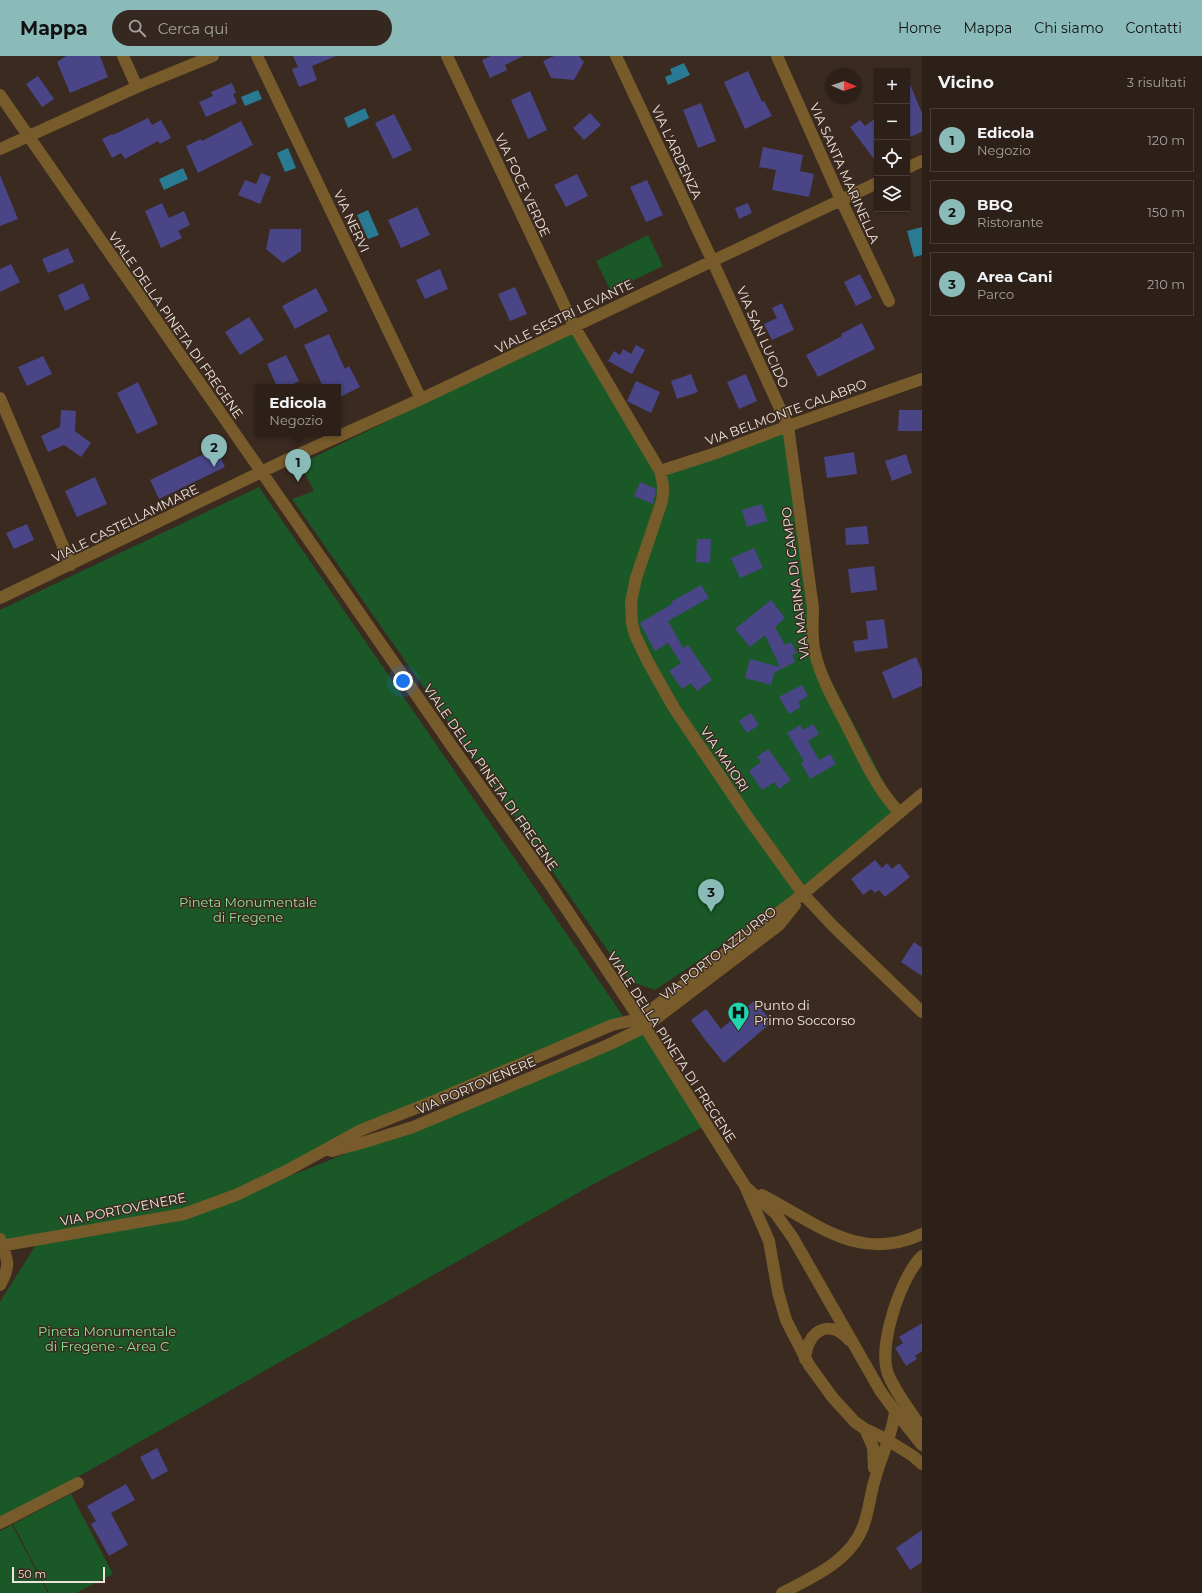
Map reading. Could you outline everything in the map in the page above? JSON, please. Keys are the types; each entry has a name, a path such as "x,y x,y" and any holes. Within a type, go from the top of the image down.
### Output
{"street":[{"path":"122,56 137,87"},
{"path":"0,149 137,87 213,56"},
{"name":"VIA NERVI","path":"257,56 421,399"},
{"name":"VIA FOCE VERDE","path":"447,56 574,326 660,471"},
{"name":"VIA L'ARDENZA","path":"616,56 712,260"},
{"name":"VIA SANTA MARINELLA","path":"777,56 841,200 889,301"},
{"name":"VIALE DELLA PINETA DI FREGENE","path":"0,95 546,880 642,1023 745,1186 768,1236 781,1304 789,1328 805,1359 842,1409 865,1429 888,1440 922,1464"},
{"path":"910,167 922,161"},
{"name":"VIALE SESTRI LEVANTE","path":"341,436 874,184"},
{"name":"VIA SAN LUCIDO","path":"712,260 788,426"},
{"name":"VIA BELMONTE CALABRO","path":"660,471 716,453 922,379"},
{"path":"0,398 71,565"},
{"name":"VIA MARINA DI CAMPO","path":"788,426 813,608 813,636 815,653 835,701 873,777 886,797 900,813"},
{"name":"VIALE SESTRI LEVANTE","path":"261,472 340,436"},
{"name":"VIA MAIORI","path":"660,471 664,489 662,501 632,594 631,610 635,635 648,662 674,708 748,819 803,894 833,926 922,1012"},
{"name":"VIALE CASTELLAMMARE","path":"0,598 261,472"},
{"name":"VIA PORTO AZZURRO","path":"642,1023 803,894 922,794"},
{"name":"VIA PORTOVENERE","path":"1,1244 184,1214 236,1194 288,1170 361,1130 434,1101 612,1025 642,1023"},
{"name":"VIA PORTOVENERE","path":"313,1156 413,1127 608,1045 642,1023"},
{"path":"745,1186 785,1207 820,1228 850,1241 879,1245 902,1242 922,1234"},
{"name":"VIALE DELLA PINETA DI FREGENE","path":"745,1186 776,1214 790,1233 809,1263 881,1392 922,1445"},
{"path":"0,1285 6,1274 8,1266 7,1258 1,1244"},
{"path":"922,1256 910,1270 900,1292 889,1326 885,1361 890,1380 922,1429"},
{"path":"805,1359 806,1350 810,1340 814,1334 821,1330 830,1329 839,1331 855,1346"},
{"path":"782,1593 830,1567 852,1547 864,1525 874,1482 896,1412"},
{"path":"865,1429 872,1442 874,1453 874,1482"},
{"path":"880,1463 889,1457 907,1452"},
{"path":"0,1523 78,1483"}],"green space":[{"path":"648,235 663,266 611,291 596,261"},
{"path":"573,330 658,471 663,489 632,581 630,630 799,893 655,990 629,981 292,499 314,491 300,464"},
{"path":"788,426 814,648 900,813 803,894 648,662 631,611 659,513 660,471"},
{"name":"Pineta Monumentale di Fregene","path":"259,487 623,1016 610,1020 253,1182 184,1210 3,1245 0,1239 0,610"},
{"name":"Pineta Monumentale di Fregene - Area C","path":"645,1029 705,1126 599,1181 0,1521 0,1302 37,1243 184,1218 355,1150"},
{"path":"71,1494 113,1574 76,1593 49,1593 13,1524"},
{"path":"12,1525 48,1593 0,1593 0,1531"}],"water":[{"path":"684,63 690,75 668,85 665,77 672,74 670,69"},
{"path":"258,90 262,99 245,106 241,97"},
{"path":"365,108 369,118 348,128 344,118"},
{"path":"288,148 296,168 285,172 277,153"},
{"path":"183,168 188,179 164,190 159,179"},
{"path":"368,210 379,235 368,239 357,215"},
{"path":"922,227 922,255 914,257 907,231"}],"building":[{"path":"66,56 100,56 108,77 70,93 57,62"},
{"path":"293,56 336,56 312,66 317,80 299,87 292,69 298,67"},
{"path":"491,56 523,56 505,65 507,70 490,78 482,60"},
{"path":"554,56 579,56 584,62 574,80 551,78 543,61"},
{"path":"748,71 762,102 764,101 772,116 745,129 724,82"},
{"path":"38,76 54,99 42,107 26,84"},
{"path":"232,83 236,93 233,94 237,103 206,117 199,102 213,96 211,92"},
{"path":"910,84 922,113 922,132 910,137"},
{"path":"530,91 547,130 528,139 511,100"},
{"path":"701,103 716,141 698,148 683,110"},
{"path":"590,113 601,125 584,140 573,128"},
{"path":"394,114 412,150 393,159 375,123"},
{"path":"148,118 152,125 161,120 171,138 160,144 158,141 125,159 121,153 112,158 102,139"},
{"path":"874,119 874,159 850,127 860,120 865,126"},
{"path":"241,121 253,145 198,173 186,146 201,139 202,141"},
{"path":"763,147 803,155 800,171 814,174 809,197 772,190 776,170 759,167"},
{"path":"261,173 271,177 260,204 238,195 245,180 256,184"},
{"path":"577,174 588,196 566,207 554,185"},
{"path":"0,175 18,219 0,226"},
{"path":"647,180 663,215 646,222 630,187"},
{"path":"162,203 169,218 184,211 190,225 178,231 182,238 161,248 145,211"},
{"path":"748,203 752,213 739,219 735,208"},
{"path":"417,207 430,235 401,248 388,220"},
{"path":"270,229 301,229 301,251 283,263 266,249"},
{"path":"68,248 74,262 48,273 42,259"},
{"path":"11,264 20,282 0,292 0,269"},
{"path":"440,269 448,289 425,299 416,280"},
{"path":"860,274 872,298 856,306 844,282"},
{"path":"83,283 90,299 65,311 58,295"},
{"path":"515,287 527,314 510,321 498,294"},
{"path":"316,288 328,311 295,329 282,306"},
{"path":"782,303 794,330 772,340 764,324 777,318 772,308"},
{"path":"249,317 264,340 240,355 225,332"},
{"path":"862,323 875,349 818,377 806,355 842,336 841,334"},
{"path":"329,334 345,369 349,366 360,387 341,396 341,384 322,384 304,345"},
{"path":"636,345 645,350 632,374 608,361 614,351 620,355 623,349 631,354"},
{"path":"286,355 299,381 293,384 276,384 267,364"},
{"path":"43,356 52,374 27,386 18,367"},
{"path":"691,374 698,392 677,399 671,381"},
{"path":"746,374 757,401 739,409 727,382"},
{"path":"636,381 660,392 651,413 627,401"},
{"path":"138,382 158,424 137,434 117,393"},
{"path":"61,410 76,411 75,431 91,443 81,457 64,445 48,452 41,436 60,427"},
{"path":"899,410 922,410 922,431 898,431"},
{"path":"216,448 225,467 159,499 150,480"},
{"path":"854,452 857,474 827,478 824,457"},
{"path":"906,454 912,473 892,481 885,461"},
{"path":"95,477 107,504 77,517 65,491"},
{"path":"640,482 656,489 653,504 634,496"},
{"path":"762,504 767,521 747,527 742,510"},
{"path":"27,524 34,540 14,549 6,533"},
{"path":"867,526 869,544 846,545 845,528"},
{"path":"697,539 711,539 710,563 696,562"},
{"path":"754,548 763,568 740,578 731,558"},
{"path":"874,566 877,590 851,593 848,569"},
{"path":"701,585 709,598 668,621 683,648 688,645 712,680 697,691 691,683 682,689 669,671 681,663 668,643 655,651 640,623 672,604 671,602"},
{"path":"771,600 785,618 775,627 785,645 791,642 797,653 792,655 795,662 774,673 771,685 745,678 750,659 780,667 765,635 750,647 735,629"},
{"path":"884,619 888,648 855,652 853,641 868,639 866,621"},
{"path":"916,657 922,671 922,686 893,699 882,672"},
{"path":"802,685 808,696 798,702 801,707 789,714 779,697"},
{"path":"751,713 759,725 747,733 739,721"},
{"path":"813,724 819,734 808,741 819,760 830,754 836,764 810,779 801,763 804,761 787,733 800,725 803,730"},
{"path":"768,749 791,780 779,789 774,782 762,790 749,771 761,762 757,757"},
{"path":"875,860 882,868 887,863 892,869 899,863 910,877 885,897 879,890 875,893 871,889 863,895 851,879"},
{"path":"914,942 922,948 922,976 901,962"},
{"name":"Punto di Primo Soccorso","path":"754,1001 772,1022 724,1063 691,1020 706,1009 721,1029"},
{"path":"922,1323 922,1351 915,1356 917,1359 906,1366 895,1348 903,1343 899,1337"},
{"path":"157,1448 168,1471 152,1480 140,1457"},
{"path":"126,1484 135,1500 111,1513 128,1545 109,1556 91,1524 96,1521 87,1506"},
{"path":"922,1530 922,1562 910,1570 896,1548"}],"place":[{"name":"BBQ","path":"214,467"},
{"name":"Edicola","path":"298,482"},
{"name":"Area Cani","path":"711,912"},
{"name":"Punto di Primo Soccorso","path":"739,1032"}]}
